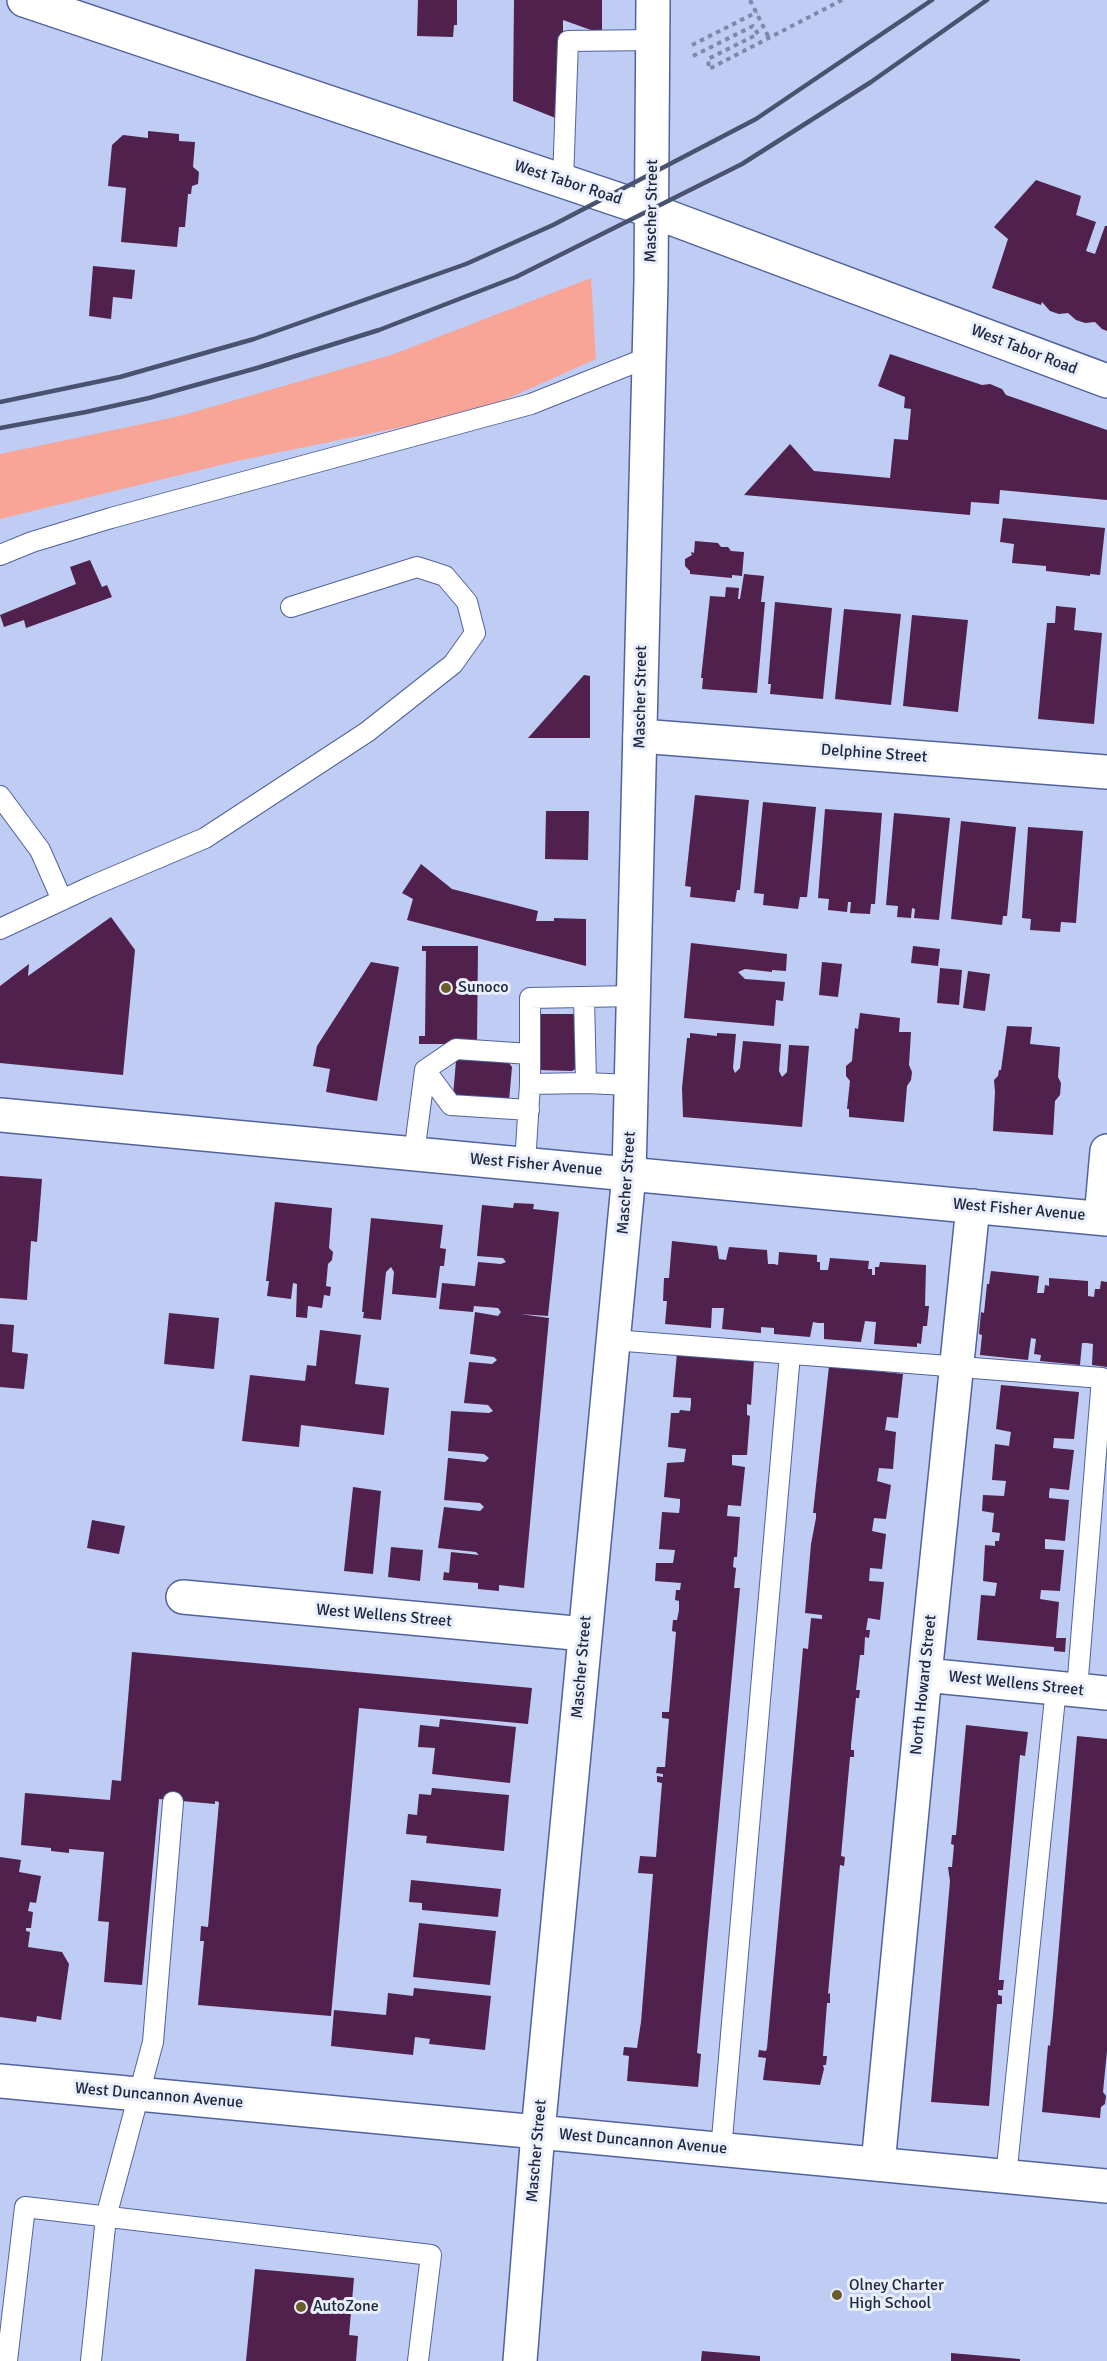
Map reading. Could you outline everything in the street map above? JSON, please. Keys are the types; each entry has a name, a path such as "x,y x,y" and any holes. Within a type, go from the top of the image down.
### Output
{"street":[{"name":"West Tabor Road","path":"24,0 84,11 652,211 1107,381"},
{"name":"Mascher Street","path":"520,2361 538,2132 629,1174 650,357 653,0"},
{"name":"Delphine Street","path":"640,736 1107,772"},
{"name":"West Fisher Avenue","path":"0,1115 1104,1218"},
{"path":"1104,1218 1107,1151"},
{"name":"North Howard Street","path":"878,2164 973,1206"},
{"name":"West Wellens Street","path":"183,1597 585,1634"},
{"name":"West Wellens Street","path":"925,1675 1080,1690"},
{"name":"West Duncannon Avenue","path":"0,2082 1107,2186"}],"lane":[{"path":"563,181 568,41 653,40"},
{"path":"0,555 32,542 111,518 531,404 650,357"},
{"path":"0,928 204,838 367,732 453,664 475,633 467,602 445,576 417,567 291,607"},
{"path":"0,796 40,850 62,900"},
{"path":"525,1164 530,1084 530,998 634,996"},
{"path":"584,997 586,1083"},
{"path":"414,1154 425,1070 456,1049 530,1054"},
{"path":"425,1070 451,1105 529,1110"},
{"path":"530,1084 631,1085"},
{"path":"613,1340 1102,1378 1080,1690 1006,2177"},
{"path":"722,2150 790,1354"},
{"path":"91,2361 105,2217 153,2042 173,1802"},
{"path":"7,2361 25,2207 430,2255 418,2361"}],"path":[{"path":"750,0 769,38"},
{"path":"693,56 753,26 758,34 708,59 709,69 842,0"},
{"path":"692,45 757,12"}],"shaded area":[{"path":"591,278 596,359 480,411 237,461 0,519 0,454 180,416 394,354"}],"building":[{"path":"418,0 457,0 457,25 454,25 453,37 417,36"},
{"path":"514,0 602,0 602,34 563,20 563,121 513,101"},
{"path":"148,131 179,134 179,141 195,142 193,167 199,172 198,184 192,186 191,194 188,194 185,227 179,227 177,247 121,242 126,188 108,186 112,145 123,135 148,138"},
{"path":"1036,180 1081,196 1076,215 1096,222 1086,251 1095,254 1105,226 1107,226 1107,331 1095,322 1085,323 1076,320 1068,313 1059,314 1050,311 1042,302 1041,305 992,288 1008,239 994,227"},
{"path":"93,266 135,270 132,299 113,297 111,319 89,316"},
{"path":"890,354 982,385 990,384 1002,389 1006,395 1107,430 1107,500 1000,490 999,504 971,502 970,515 744,495 790,444 814,471 890,478 894,439 908,440 911,409 904,408 905,397 878,386"},
{"path":"1003,518 1105,528 1100,575 1046,571 1046,566 1012,563 1014,544 1000,542"},
{"path":"695,541 718,543 721,547 728,547 731,551 744,552 742,576 732,575 732,578 690,574 685,566 685,559 692,555 691,552 694,553"},
{"path":"90,560 102,587 107,585 112,597 26,628 24,620 4,627 0,615 76,584 70,567"},
{"path":"744,574 764,576 761,602 765,602 757,693 702,689 703,678 701,678 710,596 725,597 726,587 739,588 738,599 740,599"},
{"path":"775,602 832,608 823,699 770,694 771,684 768,684"},
{"path":"1056,606 1076,608 1074,630 1102,633 1094,724 1038,719 1047,623 1055,623"},
{"path":"844,609 901,614 891,705 835,699"},
{"path":"912,615 968,620 958,712 903,706"},
{"path":"584,675 590,676 590,738 528,738"},
{"path":"695,795 749,800 740,890 737,890 735,902 690,897 691,887 685,886"},
{"path":"763,802 816,807 807,897 800,897 798,909 763,905 764,894 754,893"},
{"path":"825,809 882,813 875,904 871,904 870,914 850,913 851,902 848,902 847,912 828,910 829,899 818,898"},
{"path":"546,811 589,811 588,860 545,859"},
{"path":"894,813 950,818 939,920 914,918 915,909 912,908 911,918 897,917 898,906 886,905"},
{"path":"961,821 1016,827 1007,916 1003,916 1002,925 951,919"},
{"path":"1028,827 1083,831 1076,923 1061,922 1060,932 1030,930 1031,919 1022,918"},
{"path":"421,864 452,889 538,911 536,921 554,921 554,918 586,919 586,966 407,920 413,899 402,893"},
{"path":"111,917 135,950 123,1075 0,1063 0,986 29,964 28,976"},
{"path":"691,943 787,954 786,971 745,969 738,972 745,979 785,982 783,1001 776,1000 774,1026 684,1018"},
{"path":"422,946 478,946 477,1044 419,1044 419,1036 425,1036 426,951 422,951"},
{"path":"913,946 940,949 938,966 911,963"},
{"path":"371,962 399,967 377,1101 326,1092 330,1069 313,1066 317,1046"},
{"path":"822,962 842,964 838,997 819,995"},
{"path":"940,968 962,970 959,1005 937,1003"},
{"path":"968,971 990,974 985,1011 963,1008"},
{"path":"860,1013 900,1018 899,1032 911,1032 909,1065 912,1072 907,1086 904,1122 849,1117 849,1109 847,1109 850,1081 846,1076 846,1066 852,1061 855,1028 858,1029"},
{"path":"540,1014 575,1014 579,1018 577,1068 572,1071 538,1070 537,1016"},
{"path":"1007,1026 1032,1027 1030,1044 1060,1047 1058,1077 1061,1083 1060,1095 1055,1101 1053,1135 993,1131 994,1080 1001,1070"},
{"path":"690,1033 717,1036 717,1033 736,1034 733,1068 735,1073 740,1068 743,1041 781,1044 779,1071 782,1077 787,1072 789,1045 809,1046 802,1127 683,1117 682,1088 687,1038 690,1038"},
{"path":"458,1059 509,1063 512,1067 509,1101 453,1096"},
{"path":"0,1176 42,1179 37,1242 31,1241 27,1300 0,1298"},
{"path":"275,1202 332,1208 329,1248 333,1252 332,1260 328,1264 326,1286 331,1287 330,1296 324,1295 322,1308 308,1306 307,1318 296,1317 297,1284 293,1283 291,1299 267,1296 269,1281 266,1281"},
{"path":"514,1203 534,1204 533,1209 559,1212 548,1316 520,1314 549,1318 524,1588 499,1585 499,1591 478,1589 478,1583 443,1580 444,1572 449,1573 451,1552 479,1555 476,1552 438,1548 444,1507 480,1511 484,1507 480,1503 444,1500 448,1458 485,1462 489,1458 484,1454 448,1451 451,1411 489,1413 493,1411 488,1405 464,1403 469,1362 492,1364 497,1360 494,1357 470,1354 475,1312 498,1316 501,1312 498,1308 474,1306 473,1312 439,1309 442,1283 475,1286 478,1262 501,1264 506,1262 503,1258 477,1256 482,1205 513,1208"},
{"path":"371,1218 443,1225 440,1248 446,1249 444,1266 440,1266 436,1298 392,1294 394,1272 391,1267 386,1272 381,1320 363,1318"},
{"path":"672,1241 717,1246 719,1259 726,1260 729,1247 767,1250 768,1264 778,1265 779,1252 817,1255 820,1270 828,1270 830,1258 869,1261 868,1269 872,1269 872,1275 875,1275 875,1267 879,1267 880,1262 926,1265 925,1306 929,1306 927,1326 923,1326 921,1344 917,1343 917,1347 874,1344 876,1322 865,1321 861,1342 824,1339 824,1323 813,1322 810,1337 774,1334 774,1328 761,1327 761,1333 722,1329 724,1308 712,1308 711,1328 665,1324 667,1301 663,1301 664,1278 669,1278"},
{"path":"991,1271 1039,1276 1037,1293 1044,1293 1045,1285 1049,1286 1049,1278 1088,1281 1088,1296 1094,1297 1095,1289 1100,1289 1101,1281 1107,1282 1107,1367 1092,1365 1093,1344 1087,1343 1082,1343 1080,1365 1040,1361 1041,1355 1034,1354 1036,1339 1031,1338 1028,1360 980,1355 981,1312 984,1313 987,1284 989,1284"},
{"path":"169,1313 219,1318 214,1369 164,1364"},
{"path":"0,1324 14,1325 12,1352 28,1354 24,1389 0,1387"},
{"path":"320,1330 361,1335 355,1384 389,1388 384,1435 301,1425 299,1447 242,1441 250,1375 305,1381 307,1365 316,1366"},
{"path":"677,1353 754,1360 751,1405 747,1404 747,1415 750,1416 747,1455 732,1455 732,1465 745,1467 741,1506 728,1505 727,1516 740,1517 737,1557 734,1557 733,1567 736,1568 734,1588 740,1588 697,2053 701,2054 698,2087 627,2081 629,2056 623,2055 624,2047 637,2048 641,2022 653,1874 638,1873 640,1856 656,1857 662,1783 657,1782 657,1776 663,1777 663,1774 656,1773 657,1767 665,1767 669,1719 662,1718 662,1712 669,1712 676,1632 672,1631 673,1620 677,1620 679,1610 679,1601 675,1600 676,1590 680,1590 681,1583 655,1581 656,1563 673,1563 675,1550 659,1549 662,1512 679,1513 680,1505 680,1499 664,1497 667,1463 684,1462 686,1449 668,1447 671,1413 679,1413 680,1410 690,1411 691,1404 691,1398 673,1397"},
{"path":"829,1366 903,1374 898,1418 887,1417 885,1430 896,1432 893,1469 879,1468 877,1481 891,1485 886,1519 874,1518 872,1531 886,1534 882,1569 870,1568 869,1581 884,1582 880,1620 868,1618 866,1630 870,1630 869,1638 865,1637 864,1655 860,1655 856,1690 860,1690 859,1698 856,1698 851,1745 854,1757 850,1757 841,1856 845,1857 844,1866 840,1865 828,1994 830,1993 830,2003 827,2003 823,2056 827,2056 820,2085 763,2080 766,2058 758,2057 759,2050 766,2051 767,2048 803,1648 808,1649 811,1618 822,1619 822,1615 805,1613"},
{"path":"1001,1385 1079,1392 1074,1439 1054,1438 1053,1448 1074,1450 1069,1490 1050,1488 1049,1493 1049,1498 1069,1500 1065,1541 1045,1539 1045,1549 1064,1550 1060,1591 1041,1590 1040,1599 1059,1602 1056,1638 1066,1638 1065,1652 1054,1651 1054,1647 977,1640 981,1595 995,1596 997,1583 983,1581 985,1545 995,1546 995,1541 999,1541 1000,1533 992,1532 994,1513 982,1511 983,1495 1004,1496 1006,1481 992,1480 995,1444 1009,1446 1011,1432 996,1429"},
{"path":"353,1487 381,1491 373,1574 344,1571"},
{"path":"92,1520 125,1526 119,1554 87,1548"},
{"path":"391,1547 423,1550 420,1581 388,1577"},
{"path":"132,1652 532,1688 528,1724 359,1708 331,2016 198,2005 204,1941 200,1941 201,1926 208,1927 219,1802 215,1801 215,1804 159,1799 142,1985 104,1982 109,1922 98,1921 104,1852 69,1849 69,1853 51,1851 51,1848 21,1845 25,1793 110,1800 112,1780 121,1781"},
{"path":"440,1719 516,1727 510,1783 432,1774 435,1748 418,1747 420,1725 439,1727"},
{"path":"966,1725 1028,1732 1025,1756 1020,1755 999,1978 999,1980 1004,1980 1003,1990 998,1990 998,1995 1002,1996 1002,2004 997,2004 989,2106 931,2102 950,1881 948,1867 952,1867 954,1845 951,1844 952,1835 956,1835"},
{"path":"1077,1736 1107,1739 1107,2051 1103,2092 1106,2096 1105,2104 1101,2107 1100,2118 1042,2112 1053,2015"},
{"path":"432,1788 509,1795 504,1851 426,1843 427,1836 406,1834 408,1814 417,1815 419,1794 431,1795"},
{"path":"0,1857 21,1860 19,1872 41,1876 36,1903 30,1902 28,1911 33,1912 31,1928 26,1928 26,1931 30,1932 28,1947 62,1952 69,1964 61,2020 37,2016 36,2022 0,2017"},
{"path":"411,1880 501,1889 498,1917 422,1910 422,1903 409,1902"},
{"path":"419,1923 496,1931 490,1985 413,1977"},
{"path":"414,1988 491,1996 485,2050 429,2044 430,2039 415,2037 413,2055 331,2046 334,2010 386,2015 388,1993 413,1996"},
{"name":"AutoZone","path":"255,2269 354,2278 349,2335 358,2336 356,2361 246,2361"},
{"path":"702,2351 760,2356 760,2361 701,2361"},
{"path":"951,2353 1020,2359 1020,2361 951,2361"}],"railway":[{"path":"0,402 120,377 254,339 466,264 553,225 756,119 932,0"},
{"path":"0,428 149,398 257,368 379,330 516,277 742,164 871,82 987,0"}],"place":[{"name":"Sunoco","path":"446,988"},
{"name":"Olney Charter High School","path":"837,2295"},
{"name":"AutoZone","path":"301,2307"}]}
